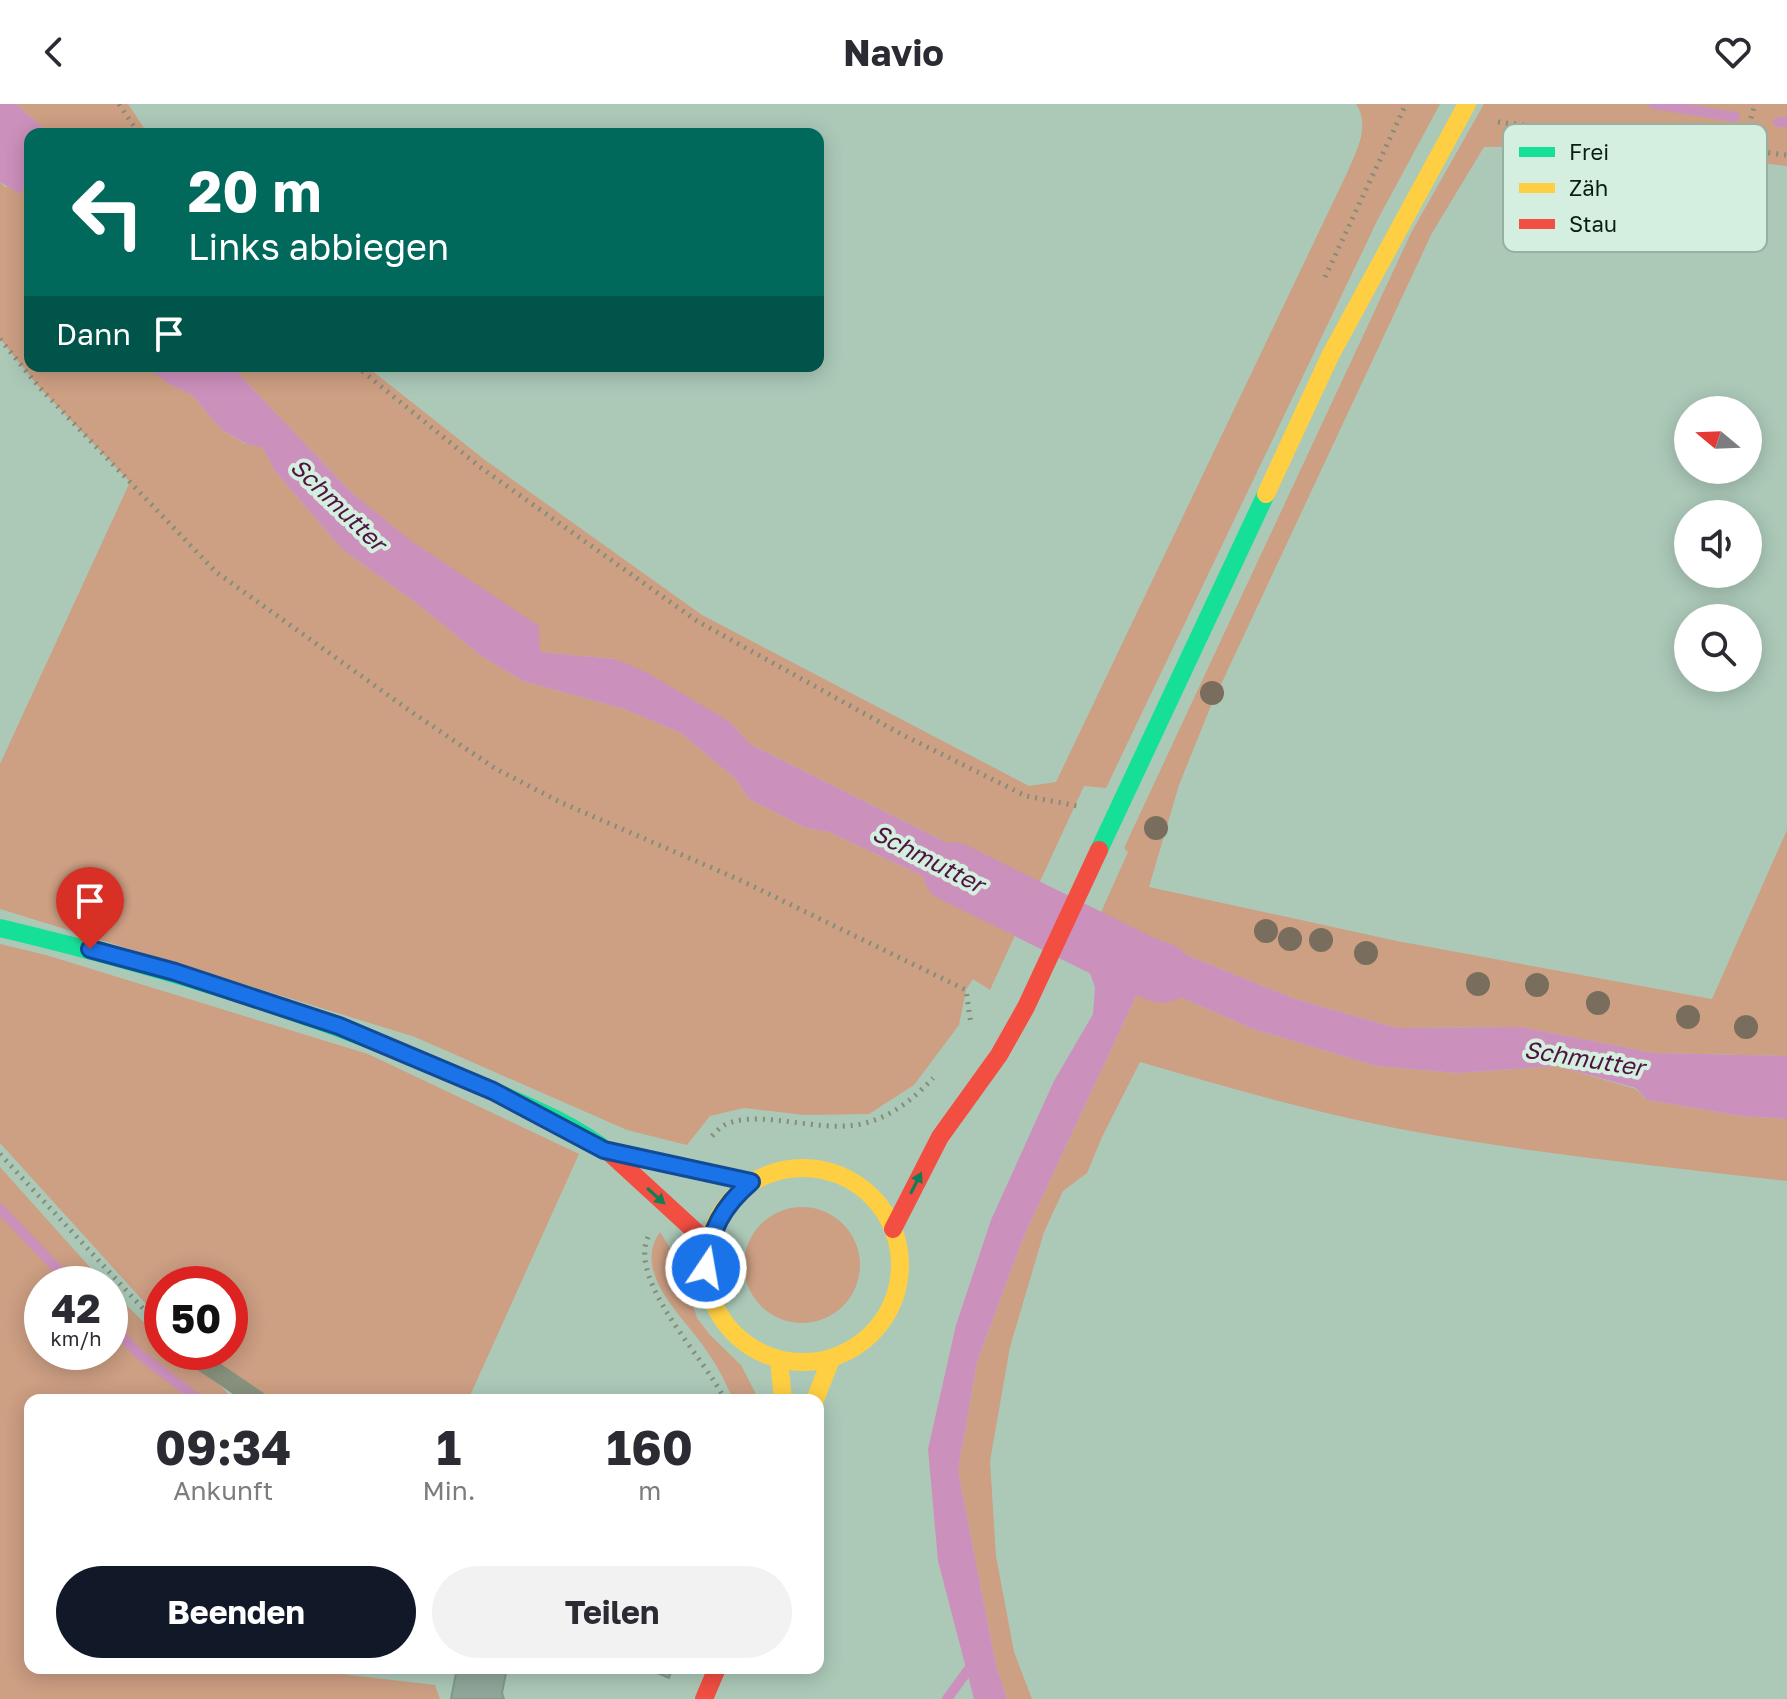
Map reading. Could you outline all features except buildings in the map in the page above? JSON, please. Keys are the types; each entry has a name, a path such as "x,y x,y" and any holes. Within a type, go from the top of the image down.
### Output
{"main road":[{"path":"893,1229 940,1137 999,1055 1026,1007 1330,356 1463,111"},
{"path":"0,928 175,972 339,1026 493,1091 604,1150 708,1243"},
{"path":"912,1152 940,1137"},
{"path":"604,1150 751,1182"},
{"path":"800,1168 823,1169 864,1180 893,1229 900,1258 898,1288 888,1311 874,1332 855,1348 831,1359 805,1363 779,1360 743,1342 722,1320 709,1292 706,1268 708,1243 721,1213 751,1182 779,1170 800,1168"},
{"path":"817,1394 831,1359"},
{"path":"779,1360 782,1394"},
{"path":"704,1699 714,1674"}],"lane":[{"path":"214,1370 249,1394"}],"path":[{"path":"119,104 135,128"},
{"path":"1749,124 1755,104"},
{"path":"1463,111 1558,124"},
{"path":"1767,152 1787,155"},
{"path":"0,339 24,369"},
{"path":"27,372 216,572 496,769 562,803 753,886 966,990"},
{"path":"363,372 480,467 697,621 903,735 1026,796 1084,807"},
{"path":"971,1031 978,1020"},
{"path":"706,1144 721,1126 734,1121 774,1120 813,1126 856,1125 889,1115 923,1089 939,1070"},
{"path":"0,1154 144,1310"},
{"path":"652,1230 644,1253 656,1296 721,1394"}],"shaded area":[{"path":"16,104 128,104 144,128 42,128"},
{"path":"1356,104 1440,104 1378,219 1106,788 1084,786 1037,888 750,744 730,722 615,659 539,652 351,492 237,372 374,372 485,460 702,615 1029,786 1056,782 1347,173 1362,130"},
{"path":"1484,104 1787,104 1787,166 1767,164 1767,124 1503,124 1503,147 1484,147 1432,233 1210,708 1179,785 1149,887 1397,941 1712,999 1787,830 1787,1056 1654,1053 1521,1027 1397,1028 1295,999 1098,919 1128,852 1124,848 1411,233"},
{"path":"0,182 5,187 24,185 24,369 0,339"},
{"path":"27,372 154,372 192,395 221,429 245,444 262,446 275,471 342,549 419,605 480,655 523,681 624,709 681,733 737,780 749,799 806,828 829,832 1021,922 990,990 973,979 966,990 959,1025 914,1085 869,1114 804,1115 744,1108 710,1116 687,1145 627,1130 415,1037 0,909 0,764 130,482"},
{"path":"0,944 46,955 368,1054 579,1154 471,1394 263,1394 228,1370 248,1370 248,1266 144,1266 144,1302 128,1284 128,1266 112,1266 0,1143"},
{"path":"1143,981 1253,1029 1376,1066 1457,1073 1557,1066 1636,1089 1647,1100 1741,1116 1787,1119 1787,1181 1448,1138 1302,1107 1140,1062 1087,1173 1063,1191 1044,1232 1010,1347 990,1461 996,1556 1014,1652 1032,1699 1007,1699 996,1665 958,1471 977,1362 1024,1236"},
{"path":"0,1167 89,1266 24,1266 24,1370 128,1370 128,1307 144,1322 144,1370 200,1370 228,1394 24,1394 24,1674 341,1674 435,1685 440,1699 0,1699"},
{"path":"802,1207 824,1211 843,1224 856,1243 860,1265 856,1287 843,1306 824,1319 802,1323 780,1319 761,1306 748,1287 744,1265 748,1243 761,1224 780,1211"},
{"path":"660,1232 682,1267 697,1318 741,1365 756,1394 730,1394 709,1354 661,1289 652,1261 653,1246"}],"water":[{"path":"0,104 16,104 42,128 24,128 24,187 20,194 0,182"},
{"path":"154,372 237,372 351,492 411,541 539,626 540,652 615,659 646,672 730,722 750,744 1037,888 1021,922 829,832 806,828 749,799 737,780 681,733 624,709 523,681 480,655 419,605 342,549 275,471 262,447 246,444 221,429 192,395 169,384"},
{"path":"1098,919 1295,999 1397,1028 1521,1027 1654,1053 1787,1056 1787,1119 1741,1116 1647,1100 1636,1088 1557,1066 1457,1073 1376,1066 1253,1029 1143,981 1024,1236 977,1362 958,1471 996,1665 1007,1699 974,1699 938,1561 928,1449 956,1325 991,1220 1054,1081 1093,1014 1095,987 1083,954"}],"waterway":[{"path":"1654,104 1735,117"},
{"path":"1778,122 1787,122"},
{"name":"Schmutter","path":"953,872 1162,973"},
{"path":"0,1209 55,1266"},
{"path":"128,1343 191,1394"},
{"path":"947,1699 974,1662"}],"traffic: fast":[{"path":"1099,850 1266,494"},
{"path":"0,928 178,975 352,1033 541,1112 578,1131 611,1154"}],"traffic: slow":[{"path":"1266,494 1330,356 1467,104"},
{"path":"605,1150 751,1182"},
{"path":"803,1168 840,1175 872,1196 893,1228 900,1265 893,1302 872,1334 840,1355 803,1362 766,1355 734,1334 713,1302 706,1265 713,1228 734,1196 766,1175 803,1168"},
{"path":"817,1394 831,1359"},
{"path":"779,1360 782,1394"}],"traffic: jam":[{"path":"893,1229 940,1137 999,1055 1026,1007 1099,850"},
{"path":"611,1154 708,1243"},
{"path":"704,1699 714,1674"}],"route":[{"path":"90,949 268,1001 391,1046 493,1091 604,1150 751,1182 721,1213 708,1243 706,1268"}]}
